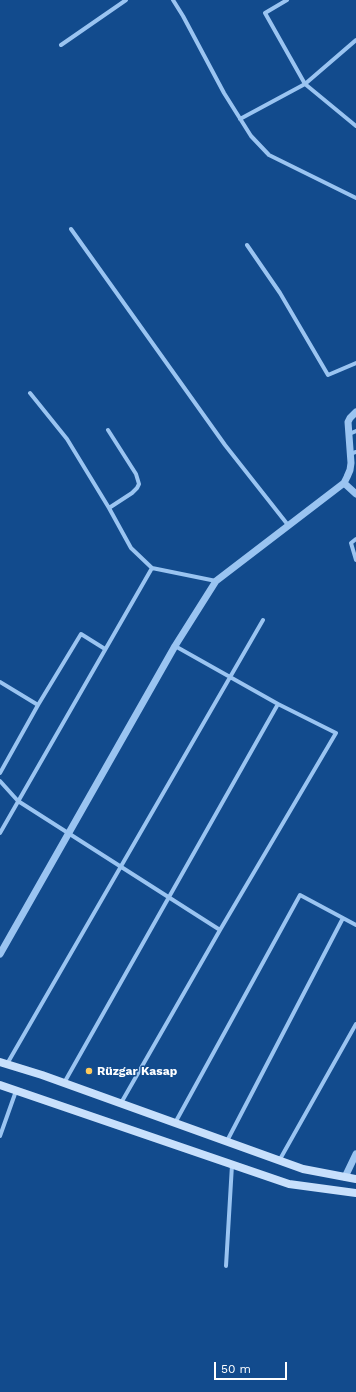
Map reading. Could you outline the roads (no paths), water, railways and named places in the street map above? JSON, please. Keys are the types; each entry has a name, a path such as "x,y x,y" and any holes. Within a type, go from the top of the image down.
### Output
{"main road":[{"path":"3,1063 64,1083 303,1169 356,1179"},
{"path":"0,1085 289,1184 356,1193"}],"street":[{"path":"61,45 126,0"},
{"path":"173,0 224,93 250,136 269,155 356,198"},
{"path":"287,0 265,13 305,84 356,126"},
{"path":"240,119 305,84 356,40"},
{"path":"71,229 225,445 288,525"},
{"path":"247,245 280,293 328,375 356,363"},
{"path":"30,393 67,439 109,508 131,548 152,568 216,581"},
{"path":"0,954 175,646 216,581 344,483 350,470 353,453 348,434 348,422 356,412"},
{"path":"108,430 136,474 139,484 132,493 109,508"},
{"path":"348,434 356,431"},
{"path":"344,483 356,494"},
{"path":"356,539 351,543 356,560"},
{"path":"0,833 152,568"},
{"path":"3,1063 122,866 263,620"},
{"path":"0,773 80,634 105,649"},
{"path":"121,1104 220,930 336,733 278,704 175,646"},
{"path":"0,682 38,705"},
{"path":"64,1083 278,704"},
{"path":"0,782 18,801 220,930"},
{"path":"174,1123 300,895 356,925"},
{"path":"227,1142 343,918"},
{"path":"279,1161 356,1024"},
{"path":"0,1136 16,1091"},
{"path":"345,1177 356,1154"},
{"path":"226,1266 232,1164"}],"place":[{"name":"Rüzgar Kasap","path":"89,1071"}]}
